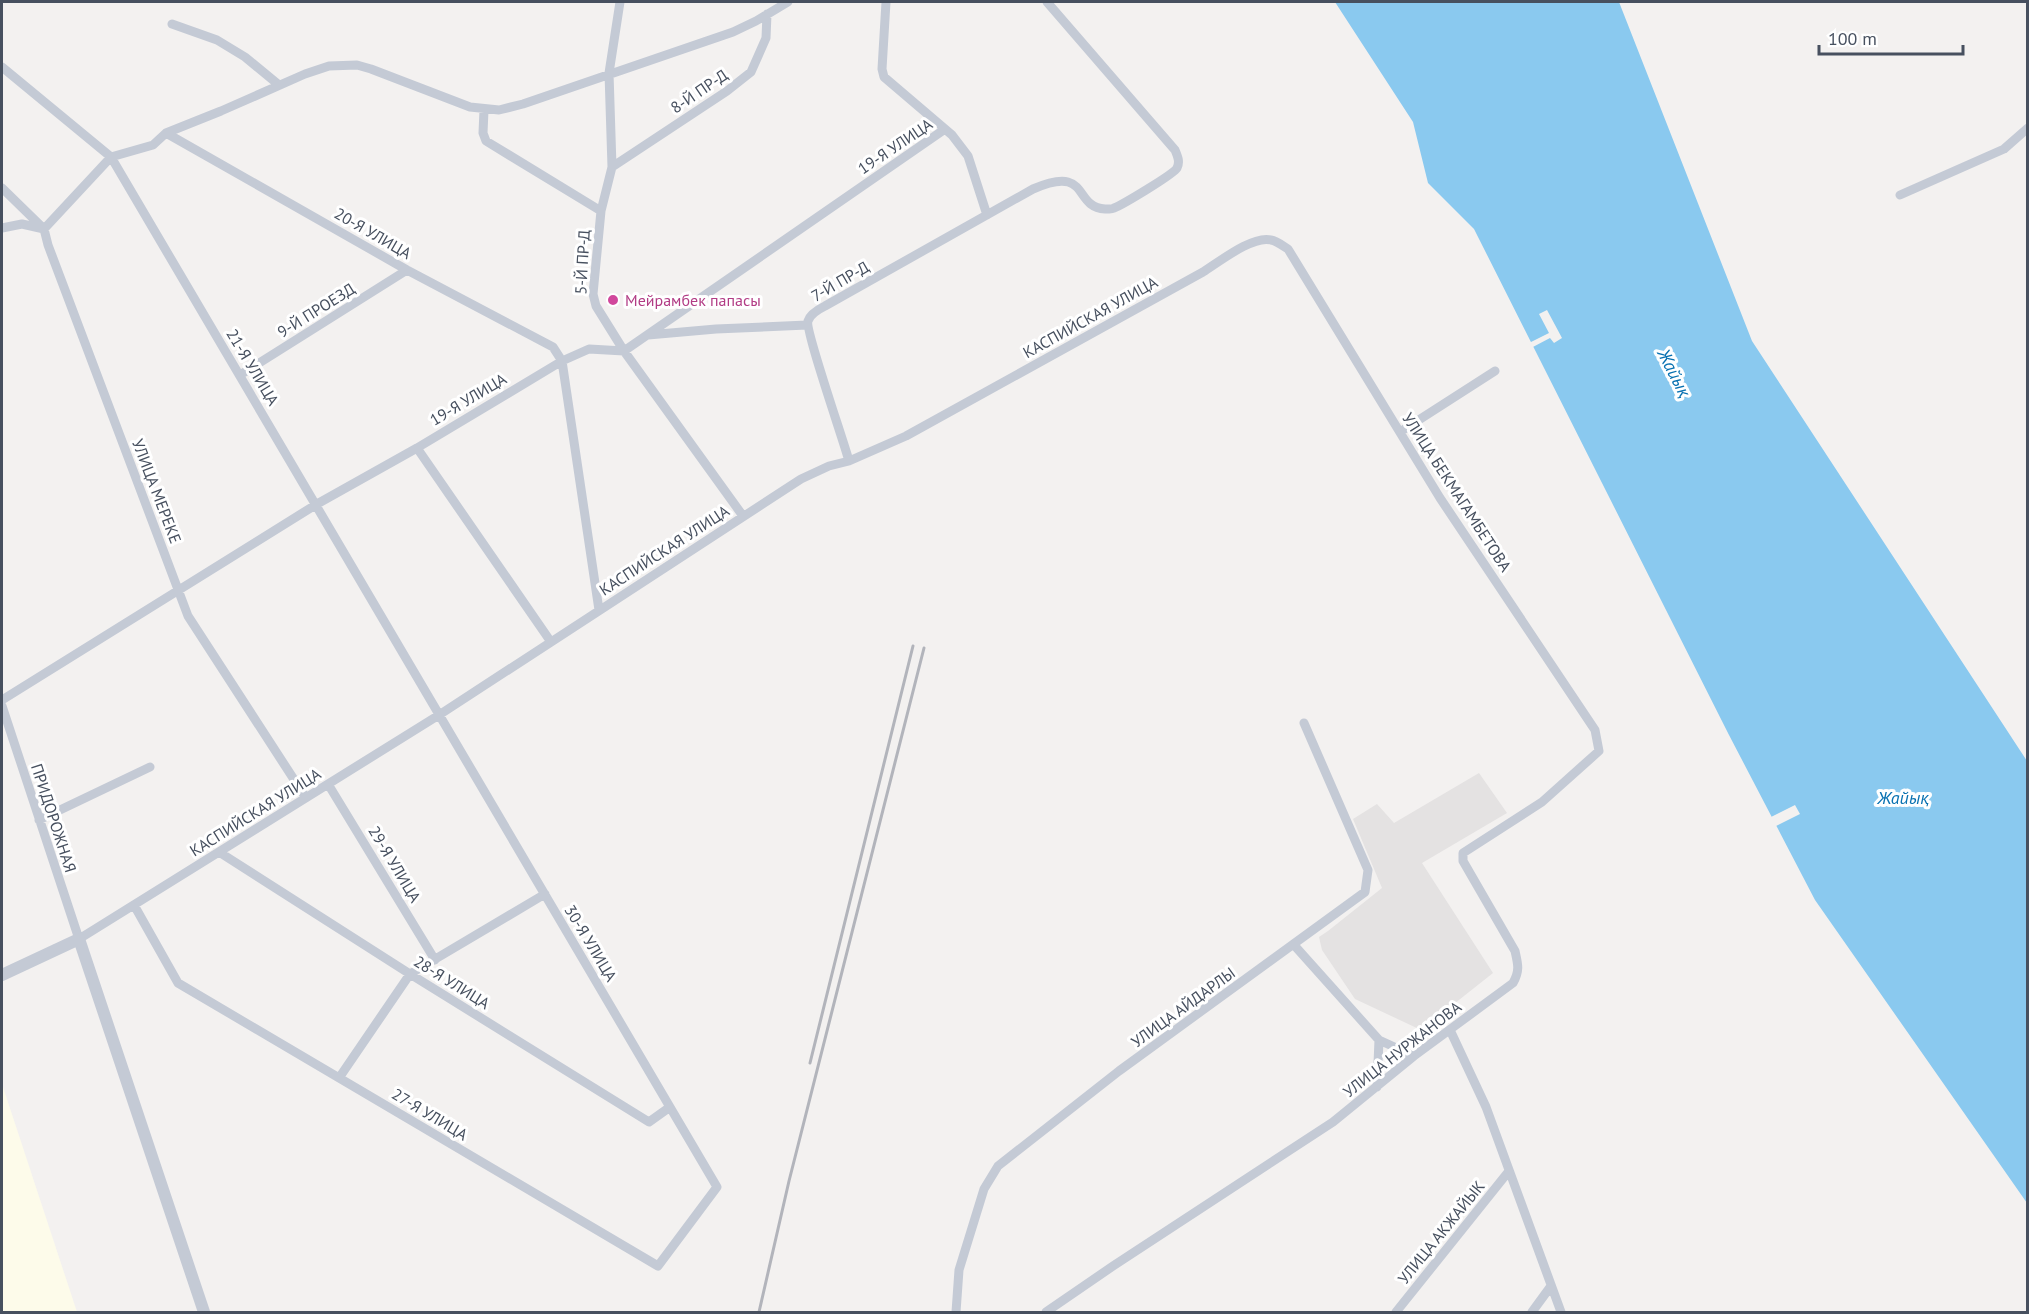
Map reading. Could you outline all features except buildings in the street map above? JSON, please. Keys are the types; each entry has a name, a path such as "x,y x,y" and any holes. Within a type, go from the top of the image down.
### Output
{"street":[{"name":"5-Й ПР-Д","path":"620,2 609,73 612,167 601,211 593,294 596,306 624,351 743,516"},
{"path":"2,228 22,224 44,229 111,157 153,145 166,133 329,66 357,65 453,101 484,110 499,110 523,104 733,32 787,2"},
{"path":"886,2 882,69 884,77 945,129 968,156 987,215 1033,189 1052,181 1066,180 1076,186 1094,206 1113,209 1175,171 1179,165 1179,158 1175,150 1047,2"},
{"name":"8-Й ПР-Д","path":"612,167 727,91 751,72 766,38 767,14"},
{"path":"172,24 217,40 245,57 279,85"},
{"name":"21-Я УЛИЦА","path":"2,67 111,157 439,715"},
{"path":"484,110 483,133 486,141 601,211"},
{"path":"1900,195 2004,149 2028,128"},
{"name":"19-Я УЛИЦА","path":"2,700 317,504 417,448 562,361 589,349 624,351 945,129"},
{"name":"20-Я УЛИЦА","path":"166,133 407,270 553,347 562,361"},
{"name":"УЛИЦА МЕРЕКЕ","path":"2,188 44,229 48,245 188,616 306,798"},
{"name":"7-Й ПР-Д","path":"849,461 807,324 811,315 987,215"},
{"name":"КАСПИЙСКАЯ УЛИЦА","path":"79,939 439,715 801,479 906,436 1260,239 1272,240 1288,249"},
{"name":"УЛИЦА БЕКМАГАМБЕТОВА","path":"1288,249 1440,498 1595,730 1599,751"},
{"name":"9-Й ПРОЕЗД","path":"240,375 407,270"},
{"path":"645,335 807,324"},
{"path":"562,361 599,610"},
{"path":"1400,432 1495,371"},
{"path":"417,448 551,642"},
{"name":"ПРИДОРОЖНАЯ","path":"2,706 79,939"},
{"name":"30-Я УЛИЦА","path":"439,715 717,1186"},
{"name":"УЛИЦА АЙДАРЛЫ","path":"956,1312 959,1270 984,1189 998,1166 1119,1071 1365,892 1368,870 1304,723"},
{"name":"УЛИЦА НУРЖАНОВА","path":"1046,1312 1333,1122 1414,1056 1513,983 1518,975 1519,966 1515,951 1463,861 1463,853 1542,802 1599,751"},
{"path":"39,820 150,767"},
{"name":"29-Я УЛИЦА","path":"328,784 435,960"},
{"name":"28-Я УЛИЦА","path":"219,852 649,1122 670,1107"},
{"path":"339,1078 410,974 545,894"},
{"name":"27-Я УЛИЦА","path":"134,905 178,983 658,1266 717,1186"},
{"path":"2,975 79,939 204,1312"},
{"path":"1294,945 1379,1040 1414,1056"},
{"path":"1450,1030 1486,1107 1561,1312"},
{"path":"1377,1087 1379,1040"},
{"name":"УЛИЦА АКЖАЙЫК","path":"1396,1312 1509,1171"},
{"path":"1532,1312 1551,1286"}],"shaded area":[{"path":"1479,773 1507,813 1422,863 1493,973 1421,1030 1355,999 1322,950 1319,937 1382,888 1353,819 1377,804 1394,823"},
{"path":"2,1084 4,1090 77,1312 2,1312"}],"water":[{"name":"Жайық","path":"1335,2 1619,2 1752,341 2027,761 2027,1203 1815,900 1729,735 1474,229 1428,183 1413,122"}],"pier":[{"path":"1547,310 1562,338 1554,343 1550,338 1531,348 1529,343 1549,333 1539,314"},
{"path":"1795,805 1800,814 1774,827 1769,818"}],"railway":[{"path":"810,1063 913,646"},
{"path":"759,1312 789,1181 924,648"}],"place":[{"name":"Мейрамбек папасы","path":"613,300"}]}
